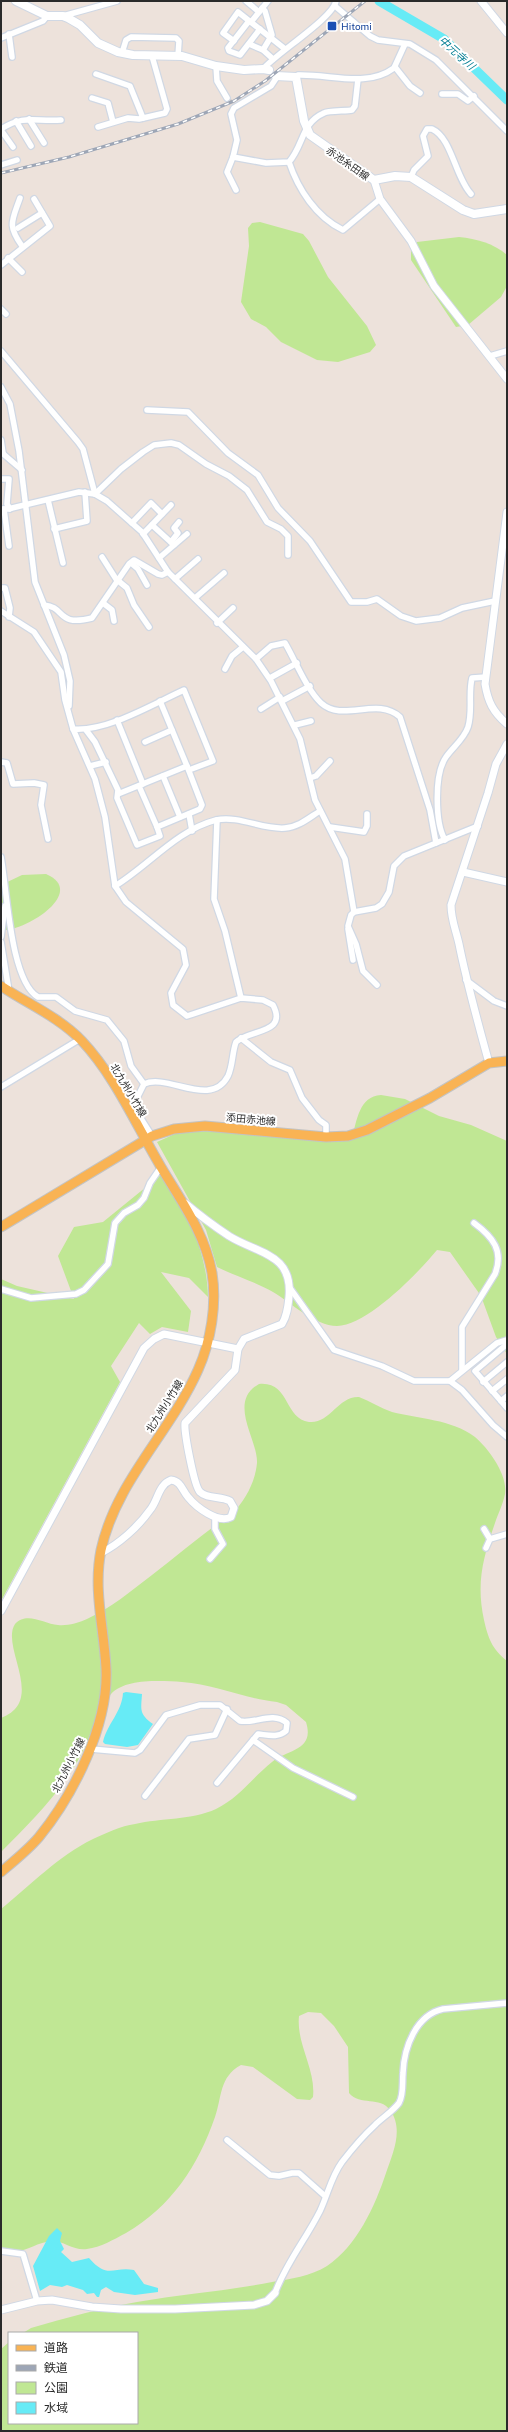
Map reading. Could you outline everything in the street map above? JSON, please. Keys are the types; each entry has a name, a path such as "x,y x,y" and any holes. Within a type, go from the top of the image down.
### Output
{"main road":[{"path":"16,1 47,16 63,16 80,25 98,43 122,53 152,56 178,56 216,66 244,70 266,70"},
{"path":"276,77 296,77 306,128"},
{"name":"赤池糸田線","path":"306,128 316,140 374,180 395,176 411,177"},
{"path":"411,177 463,210 474,214 507,209"},
{"name":"北九州小竹線","path":"1,1872 38,1838 77,1778 91,1749 100,1721 106,1691 105,1649 98,1598 97,1576 100,1553 111,1514 117,1501 189,1389 199,1368 207,1342 212,1304 212,1275 201,1237 185,1204 161,1167 149,1138 94,1055 80,1039 60,1022 5,988"},
{"name":"添田赤池線","path":"1,1228 149,1138 174,1129 205,1126 326,1137 348,1136 367,1130 430,1098 489,1063 507,1060"}],"street":[{"path":"63,16 102,2 116,1"},
{"path":"246,1 260,10 266,17 272,35 263,50"},
{"path":"260,29 240,55 229,51 228,48 268,1"},
{"path":"481,1 507,33"},
{"path":"266,70 273,58 327,16 336,4 370,36 378,40 405,44 417,48 436,60 474,96 507,131"},
{"path":"234,41 223,33 238,12 285,48"},
{"path":"1,38 43,21 47,16"},
{"path":"9,34 12,56"},
{"path":"122,53 126,40 131,37 176,38 179,41 178,56"},
{"path":"249,44 263,50 273,58"},
{"path":"296,77 322,75 370,79 381,76 395,67 405,44"},
{"path":"98,127 128,118 143,118 165,113 167,108 152,56"},
{"path":"216,66 217,81 227,98"},
{"path":"395,67 410,86 420,93"},
{"path":"96,74 130,86 143,118"},
{"path":"236,190 227,172 233,157 237,140 231,114 233,107 271,86 276,77"},
{"path":"358,79 355,106 352,110 337,113 326,112 308,124 289,162 293,176 311,205 343,230 380,199"},
{"path":"442,94 458,94 468,101 474,96"},
{"path":"92,98 110,106 113,122"},
{"path":"29,119 44,143"},
{"path":"13,147 1,129 16,120 60,120"},
{"path":"16,120 31,146"},
{"path":"411,177 414,170 428,156 423,136 427,129 432,129 452,153 464,186 471,194"},
{"path":"233,157 266,163 289,162"},
{"path":"1,164 17,160"},
{"path":"374,180 380,199 411,240 434,286 507,379"},
{"path":"20,198 12,219 12,232 22,246"},
{"path":"1,265 22,246 50,226 34,199"},
{"path":"18,228 42,213"},
{"path":"8,258 22,272"},
{"path":"1,309 6,314"},
{"path":"1,351 83,449 95,494"},
{"path":"490,356 507,351"},
{"path":"1,388 10,404 22,470 33,569 44,605 64,655 70,681 68,710"},
{"path":"147,410 188,412 228,453 258,475 278,508 310,541 351,602 367,602 378,599 401,616 416,621 429,621 462,608 495,601"},
{"path":"1,440 2,452 22,470"},
{"path":"95,494 121,469 143,452 164,443 178,445 229,476 247,490 267,522 281,529 288,536 288,555"},
{"path":"1,479 9,478 7,504 5,509 9,546"},
{"path":"54,529 87,521 85,492"},
{"path":"5,509 25,503 85,492 95,494 107,501 143,534 168,572 195,598 217,623 256,659 270,678 295,725 320,811 330,827 345,859 354,912"},
{"path":"48,500 63,563"},
{"path":"132,523 151,503 162,514"},
{"path":"143,534 171,504"},
{"path":"507,512 486,677 487,700 498,716 507,724"},
{"path":"159,558 178,537 178,533 174,528 179,522"},
{"path":"152,525 172,544"},
{"path":"172,544 187,534"},
{"path":"102,557 118,582 126,588 134,605 149,627"},
{"path":"175,579 198,559"},
{"path":"44,605 70,621 77,622 92,618 131,562 134,560 162,575 168,572"},
{"path":"131,562 138,569 147,585"},
{"path":"195,598 224,573"},
{"path":"1,588 5,588 8,594 9,617"},
{"path":"103,603 112,610 114,621"},
{"path":"217,623 233,608"},
{"path":"1,611 34,632 61,672 73,729 90,766 105,817 115,886 126,902 183,949 186,965 171,993 170,1000 180,1012 193,1016 241,998 263,1000 273,1005 277,1012 277,1020 272,1026 241,1038 234,1048 231,1067 227,1078 218,1085 206,1090 195,1090 158,1081 144,1084"},
{"path":"256,659 272,646 285,643 321,703 332,709 380,707 394,712 400,717 430,810 436,843"},
{"path":"225,669 232,656 243,647"},
{"path":"270,678 297,663"},
{"path":"445,840 438,822 438,790 441,767 446,757 468,727 472,678 486,677"},
{"path":"261,709 310,686"},
{"path":"73,729 86,730 117,720 184,690 213,761 163,776 118,794"},
{"path":"157,827 200,809 202,805 160,701"},
{"path":"86,730 106,762 118,794 117,798 137,845 160,836 117,720"},
{"path":"295,725 311,721"},
{"path":"145,742 172,730"},
{"path":"489,1063 465,980 458,941 451,919 451,905 478,826 496,764 507,744"},
{"path":"310,778 316,776 330,761"},
{"path":"1,762 7,763 13,784 34,783 44,785 41,805 48,839"},
{"path":"90,766 106,762"},
{"path":"163,776 180,817"},
{"path":"115,886 150,861 163,849 192,831 218,820 285,828 311,818 320,811"},
{"path":"189,814 193,823 192,831"},
{"path":"330,827 364,832 368,826 367,814"},
{"path":"218,820 214,899 227,938 241,998"},
{"path":"353,960 348,926 351,915 354,912 376,908 382,904 386,899 398,860 478,826"},
{"path":"1,857 2,875 15,953 33,994 45,998 56,997 63,1000 75,1011 107,1020 124,1041 131,1066 144,1084"},
{"path":"463,872 507,882"},
{"path":"1,937 6,902"},
{"path":"348,926 356,944 363,971 377,985"},
{"path":"1,942 5,988"},
{"path":"465,980 494,1001 507,1006"},
{"path":"241,1038 270,1062 290,1070 302,1098 319,1120 326,1125 326,1137"},
{"path":"1,1087 80,1039"},
{"path":"144,1084 133,1106 149,1138"},
{"path":"1,1289 31,1298 76,1294 84,1290 108,1264 115,1224 124,1213 138,1205 144,1198 150,1183 161,1167"},
{"path":"185,1204 230,1237 277,1259 284,1270 290,1288 334,1350 382,1366 414,1381 450,1381 462,1390 507,1438"},
{"path":"462,1370 462,1327 495,1274 498,1266 498,1252 495,1244 487,1233 474,1223"},
{"path":"100,1553 114,1547 151,1510 164,1484 171,1480 179,1483 193,1502 215,1517 227,1519 231,1517 234,1508 230,1501 204,1495 198,1488 184,1429 188,1418 235,1370 238,1349 248,1336 282,1324 288,1308 290,1288"},
{"path":"1,1611 144,1348 154,1339 164,1334 238,1349"},
{"path":"450,1381 497,1343 507,1340"},
{"path":"507,1344 476,1369 475,1374 507,1408"},
{"path":"483,1382 507,1362"},
{"path":"492,1391 507,1379"},
{"path":"501,1401 507,1396"},
{"path":"210,1559 223,1544 215,1529 215,1517"},
{"path":"484,1530 490,1539"},
{"path":"486,1548 490,1539 507,1534"},
{"path":"91,1749 134,1753 140,1750 166,1715 206,1704 220,1705 227,1709 240,1721 277,1718 287,1723 286,1732 283,1734 277,1736 258,1734 217,1783"},
{"path":"145,1796 189,1739 215,1735 227,1709"},
{"path":"253,1740 293,1768 353,1796"},
{"path":"1,2310 37,2301 58,2301 92,2307 175,2309 254,2305 267,2301 275,2293 288,2264 310,2231 333,2176 341,2163 368,2132 398,2104 402,2093 404,2062 420,2022 428,2015 438,2010 507,2003"},
{"path":"227,2140 270,2175 280,2176 299,2173 325,2196"},
{"path":"1,2251 23,2254 37,2301"}],"green space":[{"path":"260,222 303,234 309,241 328,277 367,326 376,345 370,352 338,362 317,360 281,342 266,327 251,319 241,302 249,246 248,228 252,223"},
{"path":"459,237 484,242 496,247 507,255 507,286 501,297 468,325 456,327 411,260 411,249 417,242"},
{"path":"46,874 57,882 60,891 57,900 48,910 24,925 12,929 1,930 1,885 22,875"},
{"path":"381,1095 405,1099 439,1116 471,1125 507,1141 507,1354 496,1337 481,1296 450,1252 437,1250 405,1284 377,1308 363,1317 337,1326 320,1322 303,1313 280,1296 266,1288 217,1267 206,1230 157,1142 177,1133 206,1131 338,1141 352,1137 360,1110 363,1105 374,1096"},
{"path":"162,1174 180,1203 200,1248 207,1280 208,1297 189,1278 161,1272 191,1311 188,1332 162,1327 150,1334 139,1323 111,1366 120,1382 1,1601 1,1279 17,1286 74,1299 58,1256 74,1227 103,1222"},
{"path":"259,1384 269,1385 276,1388 282,1394 295,1414 301,1419 309,1422 323,1419 345,1401 359,1397 392,1412 435,1420 456,1426 475,1437 486,1448 501,1471 504,1479 505,1494 484,1559 481,1594 484,1620 489,1638 494,1648 507,1661 507,2431 1,2431 1,2349 8,2343 8,2424 138,2424 138,2332 25,2332 31,2328 110,2307 154,2299 286,2280 307,2275 327,2266 338,2258 347,2248 364,2224 382,2186 396,2141 396,2125 390,2110 381,2103 359,2099 349,2093 348,2047 334,2026 321,2013 308,2012 299,2016 299,2026 300,2037 312,2076 313,2097 310,2100 297,2099 253,2067 241,2065 229,2075 225,2081 215,2117 208,2135 181,2184 156,2211 142,2223 112,2241 87,2249 78,2249 56,2241 45,2242 20,2251 8,2250 1,2246 1,1909 56,1862 80,1846 108,1832 124,1826 187,1817 207,1813 216,1809 232,1799 272,1762 303,1744 307,1739 308,1732 306,1722 286,1705 277,1702 253,1698 194,1683 155,1681 126,1685 111,1694 107,1700 76,1764 60,1788 1,1852 1,1718 14,1710 20,1699 22,1687 13,1646 12,1634 15,1624 20,1620 30,1618 58,1625 65,1625 80,1622 96,1615 129,1593 236,1510 250,1488 257,1463 256,1453 246,1421 245,1411 245,1401 250,1392"}],"water":[{"path":"123,1693 142,1694 141,1704 143,1714 153,1724 138,1745 127,1747 105,1744 103,1742 105,1736 120,1706"},
{"path":"57,2228 62,2233 60,2241 64,2249 61,2252 72,2262 89,2258 101,2269 111,2271 127,2269 134,2270 144,2284 158,2288 158,2292 135,2295 114,2292 106,2287 101,2290 99,2297 97,2297 94,2293 87,2294 83,2290 67,2285 62,2287 50,2285 40,2291 33,2266 49,2236"}],"waterway":[{"name":"中元寺川","path":"379,1 444,39 507,100"}],"tunnel":[{"path":"227,98 232,105"}],"railway":[{"path":"1,173 69,157 178,124 234,101 265,81 365,1"}],"place":[{"name":"Hitomi","path":"332,26"}]}
